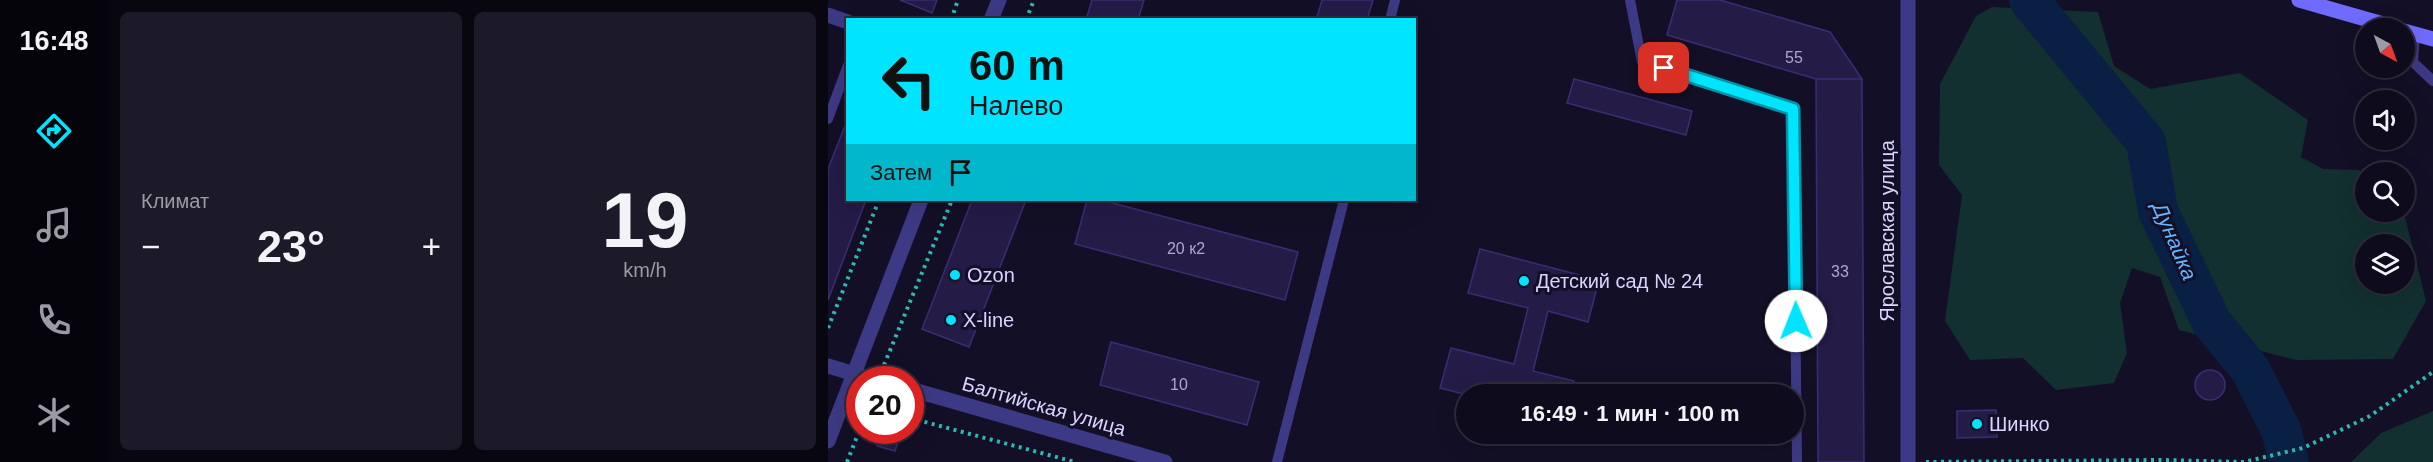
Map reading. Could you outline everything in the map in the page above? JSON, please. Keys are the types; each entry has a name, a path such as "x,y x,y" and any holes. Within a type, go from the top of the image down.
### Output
{"main road":[{"path":"2299,0 2362,18"},
{"path":"2415,34 2433,39"}],"street":[{"path":"992,18 999,0"},
{"name":"Ярославская улица","path":"1908,0 1908,462"},
{"path":"828,15 846,21"},
{"path":"857,366 921,201"},
{"path":"828,366 846,372"},
{"name":"Балтийская улица","path":"924,394 1165,462"},
{"path":"828,441 846,395"}],"lane":[{"path":"1390,18 1395,0"},
{"path":"1630,0 1642,62 1793,109 1797,462"},
{"path":"2415,64 2433,81"},
{"path":"828,118 846,70"},
{"path":"1277,462 1344,201"}],"path":[{"path":"952,18 958,0"},
{"path":"1027,18 1035,0"},
{"path":"828,328 879,201"},
{"path":"882,366 952,201"},
{"path":"1908,462 2244,462 2303,448 2370,416 2433,372"},
{"path":"924,422 1075,462"},
{"path":"847,462 854,444"}],"green space":[{"path":"1992,7 2098,12 2114,66 2150,89 2240,73 2308,120 2301,157 2323,169 2355,170 2355,222 2406,222 2409,234 2355,234 2355,294 2415,294 2415,257 2426,301 2393,359 2296,360 2179,330 2160,277 2132,268 2120,303 2127,353 2114,383 2056,390 2023,358 1970,360 1945,321 1962,195 1939,165 1940,84 1976,16"},
{"path":"2433,411 2433,462 2351,462 2381,433"}],"building":[{"path":"900,0 937,0 932,13"},
{"path":"1092,0 1144,0 1139,18 1087,18"},
{"path":"1322,0 1373,0 1368,18 1317,18"},
{"path":"1677,0 1720,0 1830,32 1862,79 1816,79 1667,35"},
{"path":"1574,79 1692,111 1686,135 1567,103"},
{"path":"1816,79 1862,79 1864,462 1818,462"},
{"path":"846,123 846,201 866,201 828,300 828,169"},
{"path":"972,201 1026,201 969,347 922,329"},
{"path":"1087,201 1105,201 1298,252 1285,300 1075,244"},
{"path":"1480,249 1599,280 1588,322 1548,311 1533,371 1574,381 1573,384 1456,384 1456,392 1440,388 1451,348 1514,364 1528,308 1468,293"},
{"path":"1111,342 1259,382 1247,425 1100,385"},
{"path":"2210,370 2221,374 2225,385 2221,396 2210,400 2199,396 2195,385 2199,374"},
{"name":"Шинко","path":"1996,410 1997,437 1957,438 1957,411"},
{"path":"878,444 897,444 895,451 877,446"}],"waterway":[{"name":"Дунайка","path":"2029,0 2146,142 2158,211 2212,323 2250,369 2281,430 2289,462"}],"place":[{"name":"Ozon","path":"955,275"},
{"name":"Детский сад № 24","path":"1524,281"},
{"name":"X-line","path":"951,320"},
{"name":"Шинко","path":"1977,424"}],"route":[{"path":"1664,68 1793,109 1796,321"}]}
